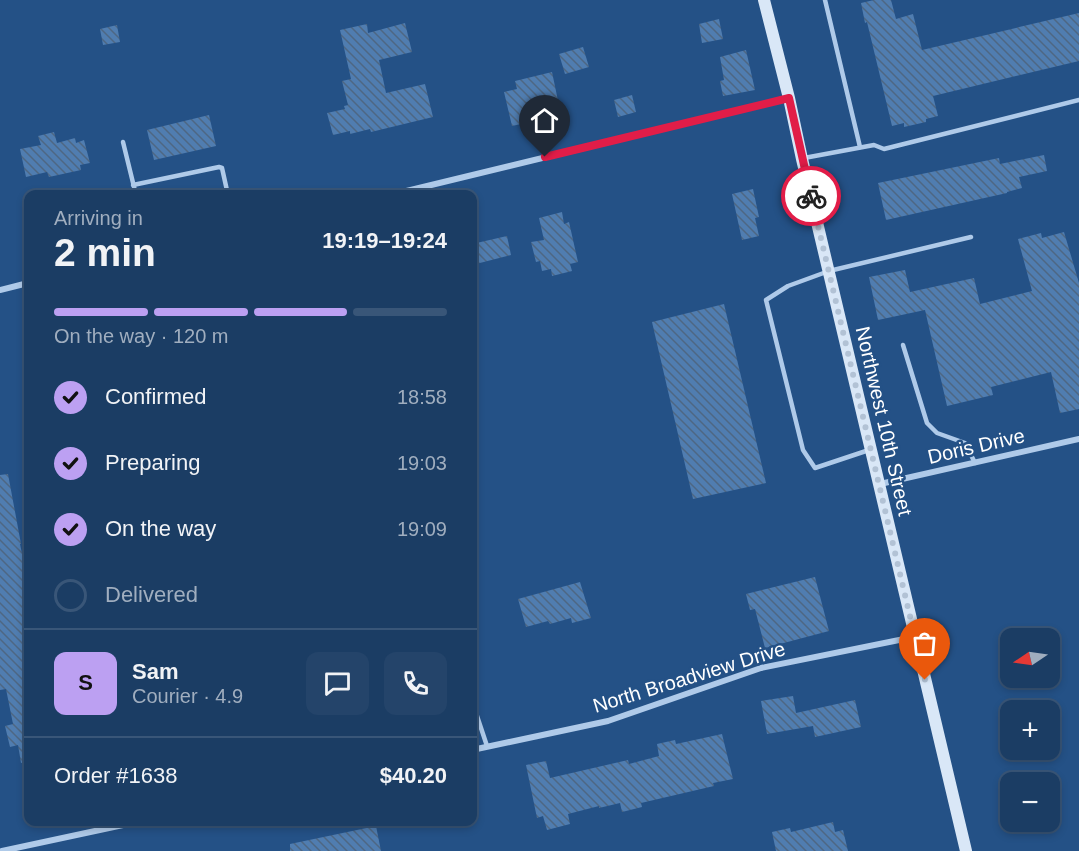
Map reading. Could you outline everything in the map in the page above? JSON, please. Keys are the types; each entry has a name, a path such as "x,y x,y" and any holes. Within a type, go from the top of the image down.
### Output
{"main road":[{"name":"Northwest 10th Street","path":"764,0 966,851"}],"street":[{"path":"411,190 789,98"},
{"path":"0,290 24,284"},
{"name":"Doris Drive","path":"880,484 1079,440"},
{"name":"North Broadview Drive","path":"477,749 608,721 761,669 914,637"},
{"path":"2,851 118,826"}],"lane":[{"path":"825,0 860,147"},
{"path":"802,159 874,145 884,148 1079,100"},
{"path":"123,142 134,190"},
{"path":"133,185 219,167 222,168 227,190"},
{"path":"871,449 815,468 803,450 766,300 788,286 829,271 971,237"},
{"path":"903,345 927,423 938,433 964,443 975,463"},
{"path":"477,717 487,746"}],"building":[{"path":"891,0 896,19 913,14 922,50 1079,13 1079,61 933,96 938,116 926,119 926,122 904,127 904,123 892,126 861,3"},
{"path":"719,19 723,39 702,43 699,24"},
{"path":"405,23 412,52 379,60 386,93 425,84 433,117 371,132 370,129 333,135 327,113 345,109 344,106 348,105 342,81 351,79 340,30 367,24 368,33"},
{"path":"117,25 120,42 103,45 100,29"},
{"path":"583,47 589,67 565,74 559,54"},
{"path":"746,50 755,90 723,96 720,81 724,80 720,57"},
{"path":"552,72 561,115 512,126 504,92 517,89 515,81"},
{"path":"632,95 636,112 618,117 614,100"},
{"path":"209,115 216,146 154,160 147,130"},
{"path":"54,132 57,143 75,138 76,143 84,140 90,163 80,165 81,170 49,177 47,172 26,177 20,149 41,145 38,136"},
{"path":"1044,155 1047,171 1019,177 1022,188 886,220 878,183 999,158 1000,164"},
{"path":"753,189 759,217 755,218 759,236 742,240 732,194"},
{"path":"562,212 564,224 569,222 578,262 570,264 572,271 552,276 551,269 542,271 540,261 536,262 531,242 544,240 539,218"},
{"path":"1064,232 1079,283 1079,409 1060,413 1051,372 991,387 993,395 947,406 925,310 878,320 869,277 905,270 910,292 974,278 980,304 1032,291 1018,239 1041,233 1042,238"},
{"path":"507,236 511,255 477,264 477,243"},
{"path":"724,304 766,483 693,499 652,322"},
{"path":"8,474 24,563 24,763 21,763 18,745 10,747 5,726 13,724 6,689 0,690 0,475"},
{"path":"815,577 829,631 765,648 755,609 750,610 746,594"},
{"path":"580,582 591,618 572,623 571,618 550,624 548,621 526,627 518,599"},
{"path":"793,696 796,713 855,700 861,727 815,737 813,726 767,734 761,701"},
{"path":"722,734 733,779 713,783 714,786 641,803 642,807 622,812 620,803 568,814 570,824 547,830 543,816 537,818 526,765 546,761 550,778 628,760 629,764 659,756 657,744 675,740 676,744"},
{"path":"833,822 835,832 843,830 848,851 776,851 772,832 790,828 791,832"},
{"path":"376,826 381,851 290,851 290,844"}],"way so far":[{"path":"811,196 925,680"}],"route":[{"path":"545,157 789,98 811,196"}]}
